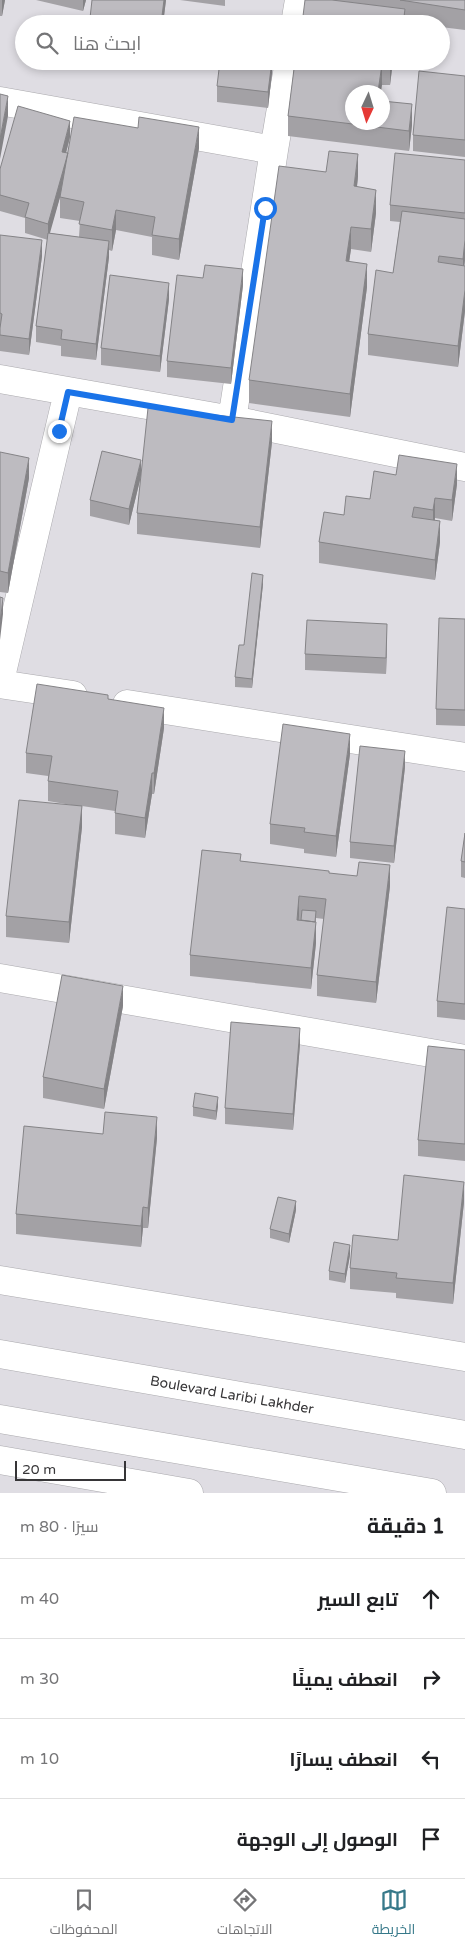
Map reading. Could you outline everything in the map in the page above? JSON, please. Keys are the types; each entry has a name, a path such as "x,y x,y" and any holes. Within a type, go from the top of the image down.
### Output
{"street":[{"path":"296,15 299,0"},
{"path":"232,420 287,70"},
{"path":"0,100 274,150"},
{"path":"0,380 232,420 465,467"},
{"path":"68,392 0,683 465,757"},
{"path":"0,978 465,1059"},
{"path":"0,1280 465,1357"},
{"name":"Boulevard Laribi Lakhder","path":"0,1354 465,1435"},
{"path":"0,1418 432,1493"},
{"path":"0,1460 190,1493"}],"building":[{"path":"92,0 164,0 162,15 90,15"},
{"path":"305,0 332,0 405,9 404,15 303,15"},
{"path":"400,0 465,0 465,10"},
{"path":"219,70 271,70 268,92 217,86"},
{"path":"294,70 381,70 379,85 345,85 345,123 288,116"},
{"path":"419,71 465,76 465,140 413,135"},
{"path":"0,94 8,96 0,139"},
{"path":"390,102 412,104 409,131 390,129"},
{"path":"18,106 70,121 62,152 68,153 48,224 25,217 29,203 0,195 0,169"},
{"path":"74,117 138,128 139,117 199,127 179,239 152,235 155,217 116,210 112,230 79,224 84,202 60,197"},
{"path":"329,151 358,154 354,186 376,190 371,229 351,227 346,261 367,264 350,394 249,380 279,166 326,172"},
{"path":"395,153 465,160 465,213 390,205"},
{"path":"402,211 465,219 463,259 439,256 438,262 465,266 465,290 458,346 368,334 376,270 393,273"},
{"path":"48,233 109,241 96,344 61,339 62,330 36,326"},
{"path":"0,235 42,240 29,339 0,335 2,314 0,313"},
{"path":"205,265 243,269 231,368 167,361 177,275 203,278"},
{"path":"110,275 169,283 160,356 101,348"},
{"path":"148,408 272,421 260,527 137,513"},
{"path":"102,451 141,460 129,509 90,500"},
{"path":"0,452 29,458 8,573 0,571"},
{"path":"399,455 457,464 452,500 435,498 433,510 414,507 412,517 440,521 435,560 319,542 324,512 344,515 346,496 370,499 374,471 396,475"},
{"path":"252,573 263,575 252,679 235,677 239,645 244,645"},
{"path":"0,597 3,598 0,623"},
{"path":"439,618 465,619 465,710 436,709"},
{"path":"307,620 387,624 386,658 305,654"},
{"path":"37,684 108,695 108,699 164,708 145,818 115,813 118,791 48,781 52,756 26,753"},
{"path":"283,724 350,734 336,836 304,832 305,828 270,824"},
{"path":"360,746 405,751 394,846 350,842"},
{"path":"19,800 82,806 69,922 6,916"},
{"path":"465,833 465,862 461,861"},
{"path":"202,850 241,854 240,861 357,876 359,862 390,865 376,982 317,975 326,899 299,896 297,920 316,922 311,968 190,955"},
{"path":"447,907 465,909 465,1004 437,1001"},
{"path":"302,910 316,911 315,922 301,920"},
{"path":"62,975 123,986 104,1089 43,1077"},
{"path":"231,1022 300,1028 293,1114 225,1108"},
{"path":"428,1046 465,1050 465,1144 418,1140"},
{"path":"195,1093 218,1097 216,1111 193,1107"},
{"path":"105,1112 157,1117 148,1208 143,1207 141,1226 16,1214 24,1126 103,1134"},
{"path":"404,1175 464,1182 453,1283 396,1278 397,1273 350,1268 353,1235 398,1240"},
{"path":"278,1197 296,1201 289,1234 270,1229"},
{"path":"334,1242 350,1245 345,1274 329,1271"}],"route":[{"path":"59,431 68,392 232,420 265,208"}]}
